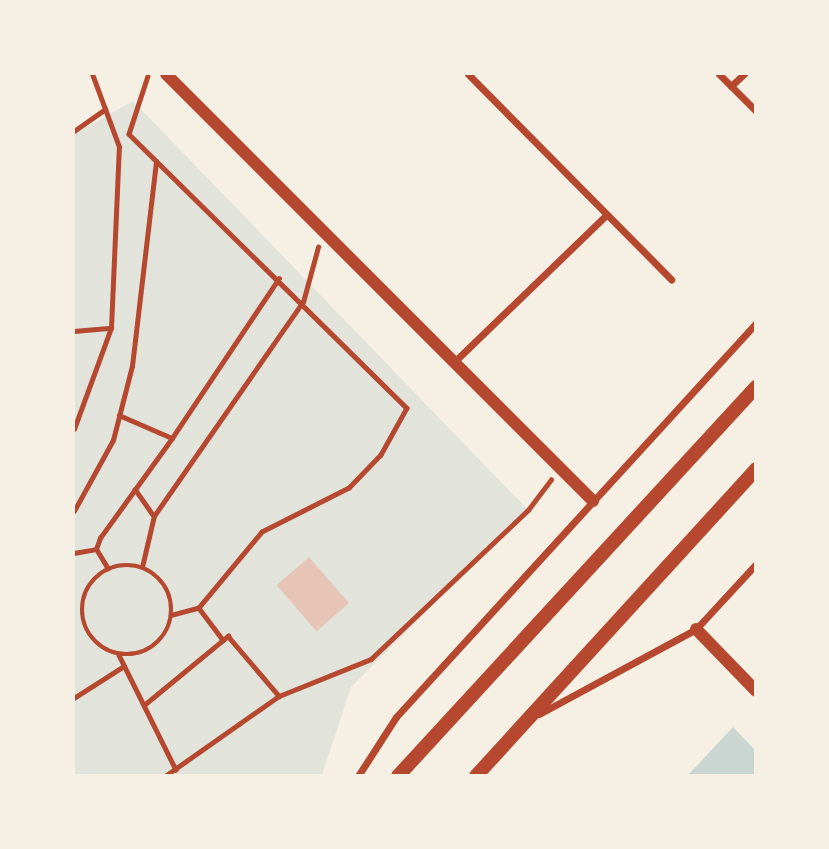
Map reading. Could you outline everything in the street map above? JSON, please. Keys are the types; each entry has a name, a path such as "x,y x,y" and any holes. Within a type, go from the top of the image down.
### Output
{"main road":[{"path":"398,775 755,387"},
{"path":"476,775 532,718 755,469"}],"street":[{"path":"166,74 452,364 593,501"},
{"path":"468,74 671,279"},
{"path":"719,74 755,111"},
{"path":"731,86 744,74"},
{"path":"452,364 606,215"},
{"path":"358,775 396,717 755,323"},
{"path":"532,718 696,629 755,564"},
{"path":"696,629 755,691"}],"path":[{"path":"74,429 111,328 118,147 92,74"},
{"path":"118,147 129,134 149,74"},
{"path":"74,131 105,109"},
{"path":"129,134 279,278 407,408 381,456 349,488 262,532 199,608 172,615"},
{"path":"74,511 113,440 132,366 156,161"},
{"path":"142,567 154,516 303,302 322,232"},
{"path":"74,553 96,550 279,278"},
{"path":"74,331 111,328"},
{"path":"119,415 172,438"},
{"path":"165,775 176,770 279,695 371,659 528,510 560,468"},
{"path":"135,489 154,516"},
{"path":"96,550 108,569"},
{"path":"74,616 81,608 91,582 108,569 128,564 142,567 165,586 172,615 168,629 148,651 118,654 95,643 82,621 81,608"},
{"path":"199,608 223,640"},
{"path":"144,705 228,636 279,695"},
{"path":"118,654 176,770"},
{"path":"74,698 124,666"}],"shaded area":[{"path":"133,101 528,510 351,687 322,775 74,775 74,134"},
{"path":"733,727 755,750 755,775 688,775"}],"building":[{"path":"309,557 349,603 317,631 277,585"}]}
